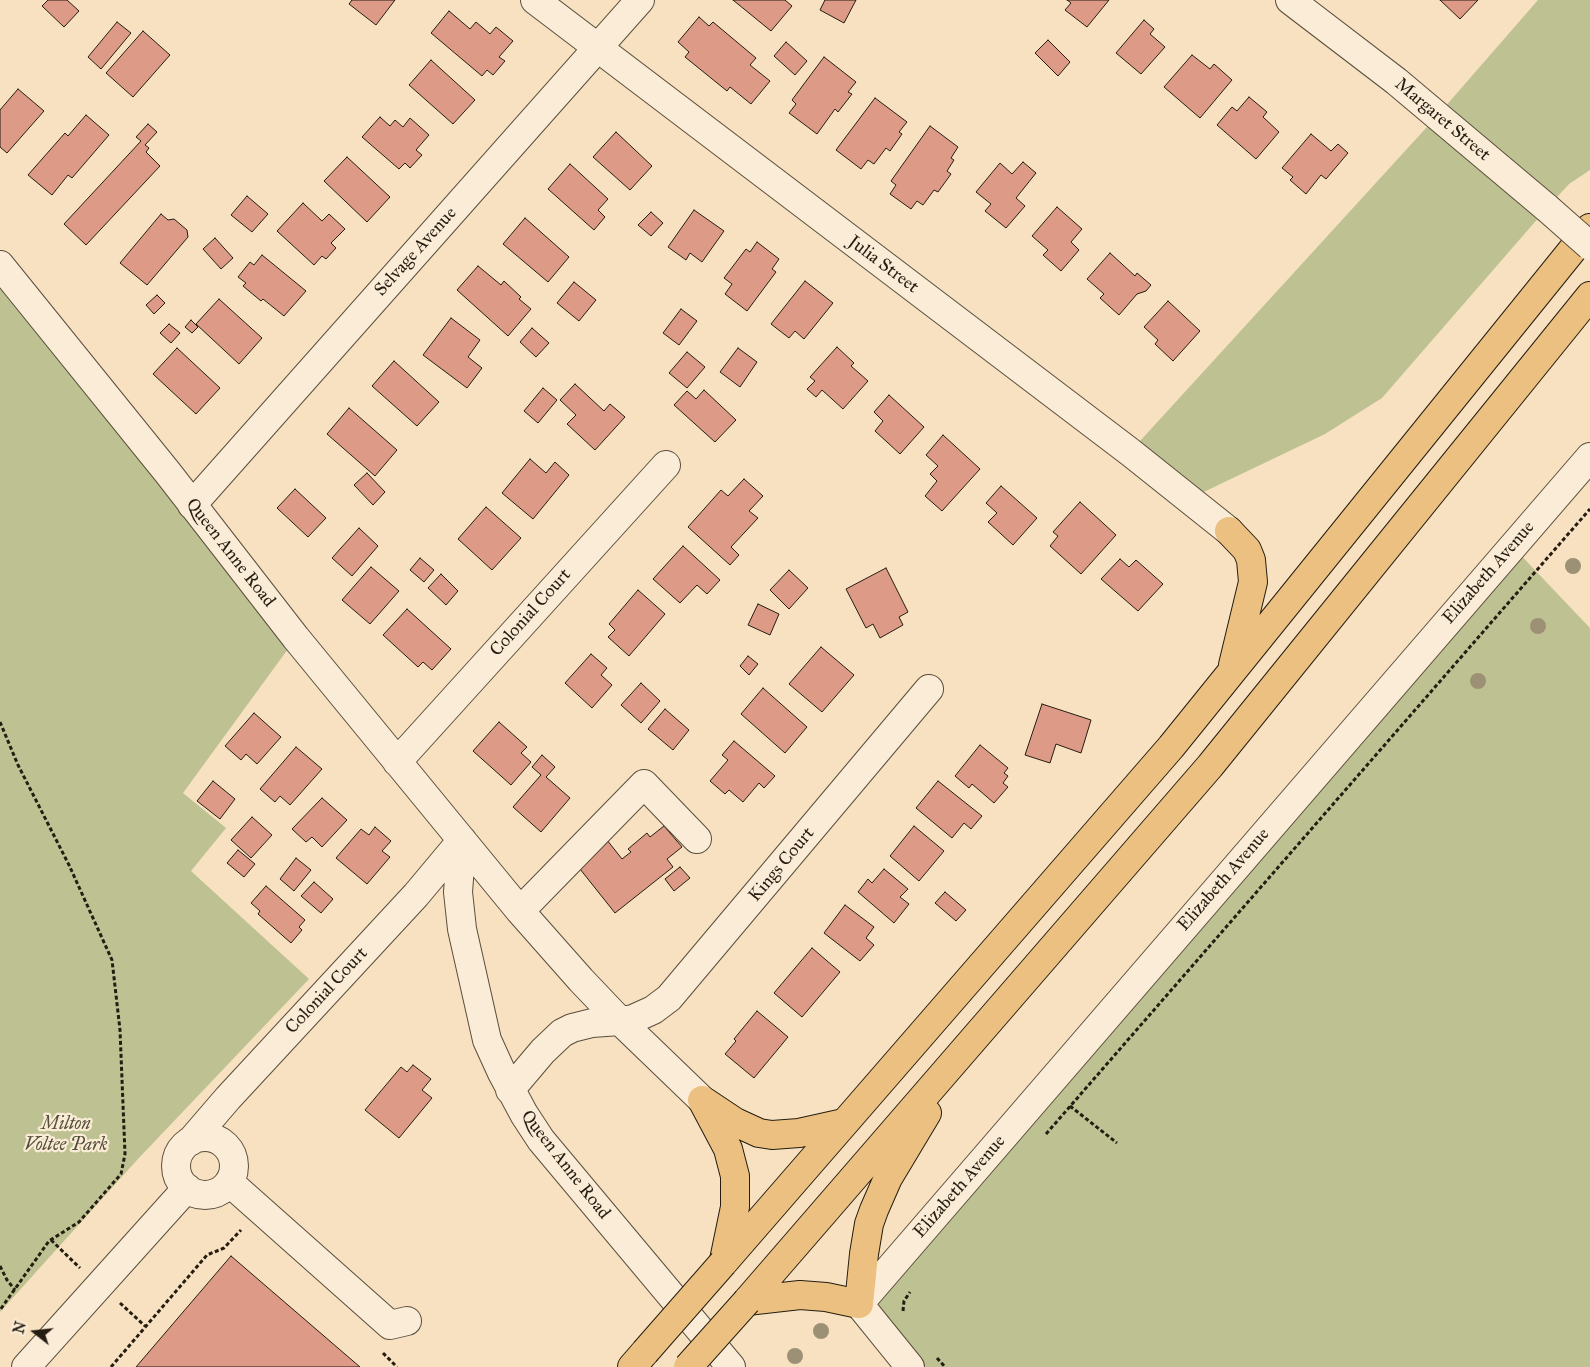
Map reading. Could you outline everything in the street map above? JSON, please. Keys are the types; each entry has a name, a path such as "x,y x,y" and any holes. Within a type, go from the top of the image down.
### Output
{"highway":[{"path":"638,1360 1101,828 1231,673 1590,228"},
{"path":"688,1367 1210,766 1590,296"},
{"path":"1229,532 1247,550 1252,560 1253,582 1231,673"},
{"path":"747,1301 800,1295 826,1297 859,1304 869,1224 880,1194 972,1041"},
{"path":"702,1100 735,1122 759,1133 772,1135 799,1133 844,1123"},
{"path":"702,1100 728,1149 734,1176 735,1207 724,1263"}],"street":[{"name":"Julia Street","path":"535,0 1130,452 1229,532"},
{"name":"Selvage Avenue","path":"192,505 640,0"},
{"name":"Margaret Street","path":"1290,0 1396,82 1590,246"},
{"name":"Queen Anne Road","path":"0,265 296,638 520,911 620,1021 702,1100"},
{"name":"Elizabeth Avenue","path":"859,1304 1590,457"},
{"name":"Colonial Court","path":"397,762 666,465"},
{"name":"Kings Court","path":"510,1090 543,1051 562,1033 572,1028 592,1023 620,1021 643,1015 661,1006 929,689"},
{"path":"520,911 644,784 697,839"},
{"name":"Queen Anne Road","path":"462,840 458,892 467,954 487,1040 510,1090 541,1140 730,1367"},
{"name":"Colonial Court","path":"191,1141 228,1098 416,895 462,840"},
{"path":"200,1138 220,1141 232,1156 234,1166 229,1182 221,1190 212,1194 194,1193 181,1182 176,1164 178,1155 191,1141 200,1138"},
{"path":"229,1182 390,1325 407,1321"},
{"path":"26,1367 187,1188"},
{"path":"859,1304 910,1367"}],"path":[{"path":"1045,1136 1590,509"},
{"path":"0,722 18,765 69,865 112,960 120,1030 125,1154 121,1174 79,1222 48,1241 0,1310"},
{"path":"1070,1106 1117,1143"},
{"path":"111,1367 207,1255 224,1248 259,1208"},
{"path":"0,1266 15,1290"},
{"path":"903,1315 904,1301 910,1291"},
{"path":"115,1304 118,1301 145,1326"},
{"path":"932,1352 945,1367"}],"green space":[{"path":"1538,0 1590,0 1590,170 1569,184 1547,208 1382,398 1325,434 1189,499 1130,452 1437,116"},
{"name":"Milton Voltee Park","path":"0,265 296,638 183,793 226,828 191,871 309,979 137,1160 0,1312"},
{"path":"1512,546 1590,628 1590,1367 910,1367 859,1304"}],"building":[{"path":"48,0 67,0 79,11 64,27 42,6"},
{"path":"352,0 395,0 376,25 349,4"},
{"path":"733,0 785,0 792,6 771,31"},
{"path":"825,0 856,0 844,23 820,10"},
{"path":"1067,0 1109,0 1087,27 1065,10 1071,3"},
{"path":"1440,0 1478,0 1460,19"},
{"path":"449,11 470,29 476,22 490,34 496,27 513,41 499,57 505,61 493,75 487,70 482,76 431,33"},
{"path":"699,17 709,26 713,22 756,58 750,65 770,81 751,104 730,87 727,91 685,57 689,52 678,42"},
{"path":"1144,20 1154,29 1150,34 1165,47 1141,74 1116,53"},
{"path":"117,22 131,33 101,69 88,57"},
{"path":"143,31 170,55 133,97 106,73"},
{"path":"1048,40 1070,62 1058,76 1035,53"},
{"path":"786,42 807,61 795,75 774,56"},
{"path":"1192,55 1210,69 1214,64 1232,80 1200,118 1164,87"},
{"path":"824,57 856,82 848,92 852,94 838,112 835,109 817,134 789,113 796,104 792,100"},
{"path":"431,60 475,100 453,124 409,85"},
{"path":"18,89 44,111 7,153 0,147 0,110"},
{"path":"1249,97 1267,112 1263,117 1279,132 1256,159 1217,125 1232,107 1237,111"},
{"path":"875,98 907,122 899,132 902,134 890,151 886,148 874,164 868,160 861,169 836,150"},
{"path":"86,115 109,135 72,178 68,175 52,195 28,175 65,133 68,136"},
{"path":"380,117 390,126 395,120 403,127 410,118 429,135 416,150 422,155 410,168 405,163 399,169 362,137"},
{"path":"148,124 157,132 145,145 149,148 146,152 160,166 86,245 64,224 141,141 136,137"},
{"path":"930,126 958,147 951,158 954,160 947,171 951,174 938,192 934,190 923,205 917,201 911,209 890,194 896,185 891,181"},
{"path":"616,132 652,166 630,190 593,157"},
{"path":"1311,134 1331,151 1338,144 1348,153 1326,179 1321,175 1306,194 1290,180 1293,177 1282,168"},
{"path":"347,157 390,197 367,222 324,181"},
{"path":"1023,162 1036,173 1016,198 1025,206 1006,228 985,211 991,204 976,192 1000,163 1012,174"},
{"path":"570,164 608,199 598,210 605,217 594,230 548,189"},
{"path":"247,196 268,214 252,232 231,215"},
{"path":"303,203 322,221 329,214 345,229 331,243 336,248 326,259 322,256 314,265 277,231"},
{"path":"1057,207 1082,229 1071,242 1079,250 1061,271 1043,255 1048,250 1032,236"},
{"path":"694,210 724,231 702,262 690,253 686,260 668,247"},
{"path":"651,212 663,223 651,236 638,225"},
{"path":"161,214 168,220 174,219 187,230 188,237 147,285 120,263"},
{"path":"525,218 569,257 548,282 503,244"},
{"path":"215,238 233,258 221,269 203,249"},
{"path":"757,242 779,259 772,269 776,272 747,311 725,294 732,284 724,278 746,249 750,252"},
{"path":"1110,253 1135,276 1137,273 1151,285 1146,291 1137,294 1119,315 1100,298 1104,294 1087,279"},
{"path":"262,255 306,291 284,316 243,286 246,283 238,277 250,262 254,265"},
{"path":"478,266 501,285 504,281 521,297 519,299 531,309 508,336 457,290"},
{"path":"805,281 833,303 804,339 795,331 789,338 771,324"},
{"path":"574,282 596,300 579,321 557,303"},
{"path":"157,295 165,303 154,314 146,305"},
{"path":"219,299 262,338 239,364 196,324"},
{"path":"1168,301 1200,331 1173,361 1155,344 1158,340 1144,327"},
{"path":"681,309 697,321 679,345 663,333"},
{"path":"451,318 480,340 468,357 482,368 467,388 423,355"},
{"path":"191,320 198,327 192,333 185,327"},
{"path":"169,324 180,333 171,343 160,333"},
{"path":"532,328 549,343 536,357 520,342"},
{"path":"837,347 854,363 851,366 868,381 843,409 822,390 816,397 807,389 815,381 810,377"},
{"path":"177,348 220,388 196,414 153,374"},
{"path":"738,348 757,362 740,387 720,372"},
{"path":"687,352 705,367 687,388 669,373"},
{"path":"394,361 439,402 417,426 372,386"},
{"path":"575,384 604,411 610,404 625,417 595,450 567,424 576,415 560,400"},
{"path":"543,388 557,400 538,423 524,411"},
{"path":"704,390 736,420 715,442 674,405 687,391 696,399"},
{"path":"889,395 924,427 900,454 875,431 883,421 874,412"},
{"path":"349,408 397,450 375,476 327,434"},
{"path":"943,435 980,469 942,511 925,496 937,481 930,474 938,466 926,455"},
{"path":"530,459 546,473 555,462 569,475 533,519 502,493"},
{"path":"367,473 385,492 373,505 354,485"},
{"path":"744,479 763,496 749,511 758,518 731,547 739,555 730,565 688,527 721,490 728,496"},
{"path":"1001,486 1037,518 1013,545 988,522 997,513 986,503"},
{"path":"295,489 326,518 308,537 277,508"},
{"path":"1080,502 1116,535 1081,574 1050,546 1058,536 1053,532"},
{"path":"486,507 521,538 492,570 458,539"},
{"path":"359,528 378,546 352,576 332,558"},
{"path":"683,546 720,580 707,594 697,585 680,603 653,579"},
{"path":"420,558 434,570 424,582 410,570"},
{"path":"1120,559 1129,567 1136,560 1163,584 1138,611 1101,579"},
{"path":"371,567 399,591 370,624 342,600"},
{"path":"886,568 908,612 899,617 903,625 880,638 873,624 866,628 846,589"},
{"path":"789,570 808,588 789,609 770,590"},
{"path":"441,574 458,591 446,605 428,588"},
{"path":"638,590 665,614 629,656 608,637 615,630 609,624"},
{"path":"758,604 779,614 770,635 748,625"},
{"path":"407,609 451,649 432,670 423,662 418,667 383,635"},
{"path":"821,647 854,675 822,712 789,684"},
{"path":"591,654 607,668 601,675 612,685 592,708 565,683"},
{"path":"748,656 758,664 749,675 740,666"},
{"path":"641,683 660,701 641,723 621,705"},
{"path":"763,688 807,727 785,753 741,714"},
{"path":"1042,704 1091,720 1081,753 1056,744 1050,763 1025,755"},
{"path":"665,709 689,730 673,750 648,729"},
{"path":"254,713 281,737 257,764 246,754 241,760 225,746"},
{"path":"499,722 527,747 521,753 531,762 511,785 473,751"},
{"path":"734,741 775,776 764,788 759,783 743,802 729,790 725,794 710,781 728,760 722,755"},
{"path":"980,745 1008,768 1004,773 1008,776 1003,783 1008,787 994,803 972,784 969,788 955,776"},
{"path":"296,747 322,769 290,805 280,796 275,802 260,789"},
{"path":"542,755 555,767 546,777 570,798 541,832 513,807 541,775 532,767"},
{"path":"213,781 235,799 220,819 197,801"},
{"path":"938,781 982,816 971,829 964,823 952,838 916,808"},
{"path":"322,798 347,820 322,847 312,837 306,842 292,829"},
{"path":"252,817 272,835 251,858 231,840"},
{"path":"664,826 682,847 667,859 673,867 615,913 576,864 603,835 622,859 631,852 628,849 647,833 650,837"},
{"path":"914,826 944,851 919,881 890,856"},
{"path":"375,827 391,841 382,851 390,857 367,884 336,858 361,829 369,835"},
{"path":"238,850 255,864 244,877 227,863"},
{"path":"296,858 311,870 294,891 280,879"},
{"path":"680,867 690,878 674,891 665,879"},
{"path":"884,869 908,889 900,897 909,904 894,923 858,892 868,879 872,883"},
{"path":"314,882 333,899 321,913 301,896"},
{"path":"266,886 305,920 299,927 302,930 291,943 258,914 260,911 251,903"},
{"path":"945,892 966,910 956,921 935,903"},
{"path":"845,905 874,927 866,938 874,945 860,961 824,933"},
{"path":"812,948 840,972 802,1017 774,993"},
{"path":"757,1011 788,1037 754,1078 725,1054 736,1041 734,1039"},
{"path":"413,1065 431,1079 422,1090 432,1098 399,1138 365,1110 401,1067 407,1072"},
{"path":"231,1256 360,1367 136,1367"}]}
